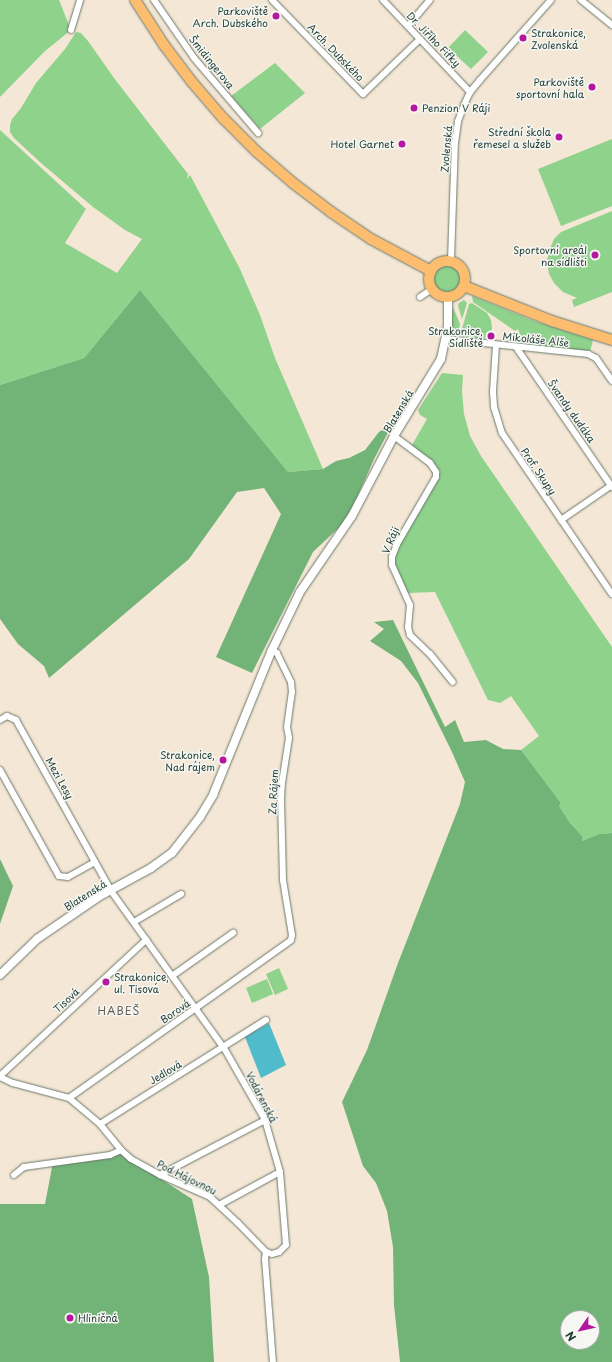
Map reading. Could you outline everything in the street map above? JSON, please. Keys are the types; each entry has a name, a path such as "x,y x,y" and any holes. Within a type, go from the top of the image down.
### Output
{"main road":[{"path":"135,0 164,45 192,82 223,118 257,152 299,188 341,219 371,239 431,271"},
{"path":"451,262 460,266 463,271 465,281 464,286 458,294 448,298 439,296 432,289 429,280 431,271 440,263 451,262"},
{"path":"464,286 552,321 612,340"}],"street":[{"path":"71,30 80,0"},
{"name":"Šmidingerova","path":"154,0 194,58 258,133"},
{"name":"Arch. Dubského","path":"272,0 363,94 420,39"},
{"name":"Dr. Jiřího Fifky","path":"383,0 470,92"},
{"path":"408,26 430,0"},
{"name":"Zvolenská","path":"451,262 455,143 458,121 470,92 551,0"},
{"path":"581,0 612,25"},
{"path":"420,297 432,289"},
{"name":"Blatenská","path":"0,975 37,939 111,891 151,868 172,853 185,837 213,795 272,650 300,592 314,569 344,529 394,436 438,366 444,351 446,339 448,298"},
{"name":"Mikoláše Alše","path":"446,339 592,355 600,363 612,381"},
{"name":"Prof. Skupy","path":"496,345 493,392 496,420 502,433 612,594"},
{"name":"Švandy dudáka","path":"516,347 612,486"},
{"name":"V Ráji","path":"394,436 430,463 436,472 436,477 397,544 392,557 392,566 410,604 408,627 410,635 430,654 453,682"},
{"path":"561,520 612,486"},
{"name":"Za Rájem","path":"272,650 277,653 291,682 292,692 287,727 289,738 281,800 283,880 292,935 291,940"},
{"name":"Mezi Lesy","path":"0,720 7,716 16,720 111,891"},
{"path":"0,770 59,876 68,876 95,862"},
{"name":"Vodárenská","path":"111,891 224,1048 265,1120 280,1172 286,1245 279,1252 272,1254 266,1252"},
{"path":"134,922 181,894"},
{"path":"172,976 233,933"},
{"name":"Tisová","path":"0,1077 146,940"},
{"name":"Borová","path":"69,1098 291,940"},
{"name":"Jedlová","path":"100,1124 224,1048 266,1020"},
{"name":"Pod Hájovnou","path":"0,1077 13,1083 69,1098 100,1124 121,1150 131,1159 160,1175 210,1197 266,1252"},
{"path":"160,1175 265,1120"},
{"path":"14,1175 24,1167 110,1155 121,1150"},
{"path":"219,1205 280,1172"},
{"path":"266,1252 265,1259 273,1362"}],"green space":[{"path":"0,0 59,0 71,30 45,51 0,97"},
{"path":"465,30 488,52 471,69 448,48"},
{"path":"76,32 81,33 88,41 114,78 188,174 187,179 190,175 239,267 260,315 275,358 323,469 288,472 140,290 84,358 0,385 0,130 86,209 65,243 117,273 142,239 125,230 93,207 41,163 14,138 10,132 12,119 21,108 36,83 65,49"},
{"path":"275,63 305,93 260,129 231,96"},
{"path":"612,139 612,206 561,226 538,169"},
{"path":"612,211 612,292 574,307 572,300 577,298 563,292 554,283 549,274 547,261 549,251 554,239 561,232"},
{"path":"447,266 457,270 461,280 457,290 447,294 437,290 433,280 437,270"},
{"path":"140,290 288,472 323,469 336,461 349,458 365,450 379,432 393,423 374,459 347,520 313,552 252,673 216,657 281,514 264,488 237,492 189,559 49,678 44,666 18,644 0,619 0,385 84,358"},
{"path":"472,296 534,321 593,340 590,352 538,347 523,343 518,329 515,331 473,302"},
{"path":"464,300 467,303 462,319 458,306 459,303"},
{"path":"472,303 487,313 491,320 492,329 484,339 460,336 469,304"},
{"path":"453,307 460,324 458,335 452,330 451,326"},
{"path":"442,373 463,375 462,391 464,414 470,436 481,456 612,647 612,833 599,834 582,841 583,837 570,823 559,806 561,803 521,750 539,736 511,696 500,703 488,700 435,592 408,593 390,562 434,481 434,465 407,443 412,445 427,419 420,415 418,410"},
{"path":"393,620 445,727 455,720 464,742 486,740 503,749 521,750 561,803 559,806 570,823 583,837 582,841 599,834 612,833 612,1362 400,1362 394,1305 393,1247 387,1211 376,1183 363,1166 342,1102 367,1050 398,963 460,804 465,782 418,683 401,661 370,641 384,629 374,622"},
{"path":"0,859 13,886 0,924"},
{"path":"279,968 288,989 275,995 266,974"},
{"path":"267,979 273,994 252,1003 246,988"},
{"path":"121,1153 192,1199 209,1277 214,1362 0,1362 0,1204 45,1204 53,1162"}],"water":[{"path":"269,1023 286,1065 261,1078 245,1037"}],"place":[{"name":"Parkoviště Arch. Dubského","path":"276,16"},
{"name":"Strakonice, Zvolenská","path":"523,38"},
{"name":"Parkoviště sportovní hala","path":"592,87"},
{"name":"Penzion V Ráji","path":"414,108"},
{"name":"Střední škola řemesel a služeb","path":"559,137"},
{"name":"Hotel Garnet","path":"402,144"},
{"name":"Sportovní areál na sídlišti","path":"595,255"},
{"name":"Strakonice, Sídliště","path":"491,336"},
{"name":"Strakonice, Nad rájem","path":"223,760"},
{"name":"Strakonice, ul. Tisová","path":"106,982"},
{"name":"Hliničná","path":"70,1318"}],"district":[{"name":"HABEŠ","path":"119,1011"}]}
